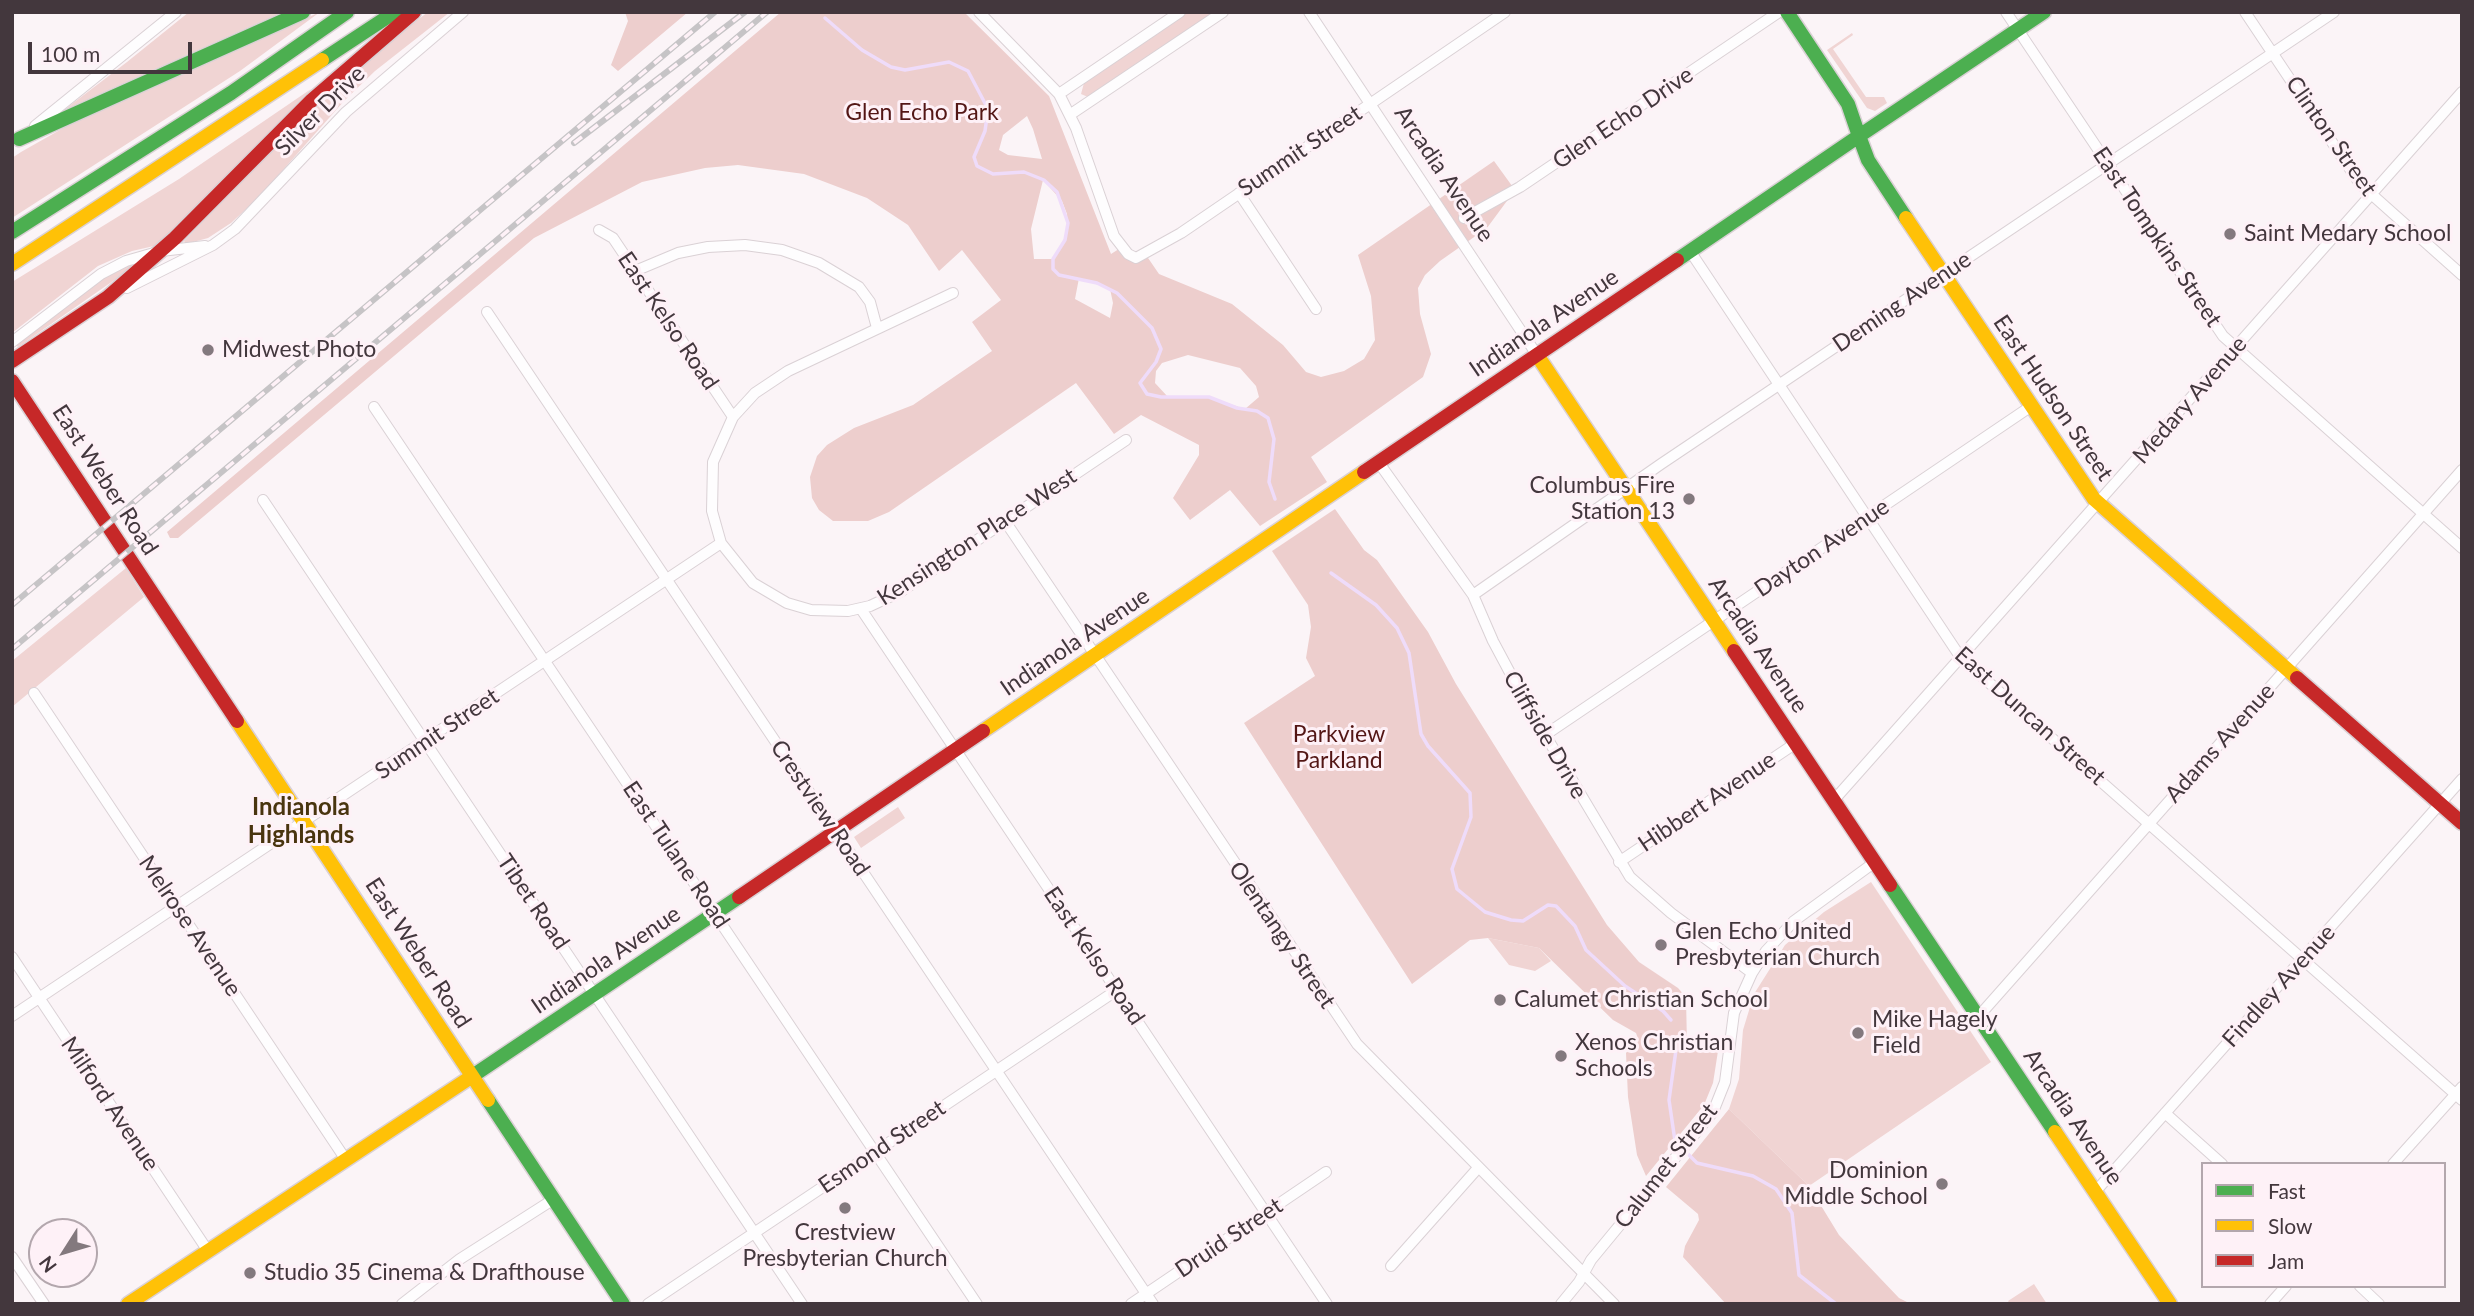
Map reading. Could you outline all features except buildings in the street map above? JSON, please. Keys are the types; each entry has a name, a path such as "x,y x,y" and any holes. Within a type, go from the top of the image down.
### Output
{"main road":[{"path":"16,142 303,12"},
{"path":"12,232 231,93 348,12"},
{"path":"12,264 395,12"},
{"path":"108,297 161,251 312,100 414,12"},
{"name":"East Hudson Street","path":"1787,12 1848,104 1868,160 2030,407 2098,504 2462,823"},
{"name":"Indianola Avenue","path":"128,1304 595,995 2044,12"},
{"name":"Silver Drive","path":"12,361 108,297"},
{"name":"Arcadia Avenue","path":"1537,355 2170,1304"},
{"name":"East Weber Road","path":"12,382 623,1304"}],"street":[{"path":"16,142 176,12"},
{"name":"Silver Drive","path":"108,297 213,245 254,212 346,112 463,12"},
{"path":"979,12 1059,94 1071,114 1223,12"},
{"path":"1059,94 1180,12"},
{"name":"Arcadia Avenue","path":"1309,12 1537,355"},
{"name":"Summit Street","path":"1071,114 1107,220 1128,254 1136,258 1147,255 1505,12"},
{"name":"Glen Echo Drive","path":"1464,218 1527,183 1779,12"},
{"name":"East Tompkins Street","path":"2006,12 2217,328 2235,349 2462,548"},
{"name":"Clinton Street","path":"2245,12 2360,184 2462,275"},
{"name":"Deming Avenue","path":"1473,594 2334,12"},
{"name":"Medary Avenue","path":"1834,800 2462,92"},
{"path":"1238,193 1316,309"},
{"name":"East Kelso Road","path":"599,230 611,235 733,417"},
{"path":"12,342 101,274 126,261 161,251 213,245"},
{"path":"635,271 678,253 708,247 745,245 782,250 819,263 859,288 870,302 877,328"},
{"name":"East Duncan Street","path":"1690,251 1961,658 2303,960 2460,1094"},
{"path":"722,543 712,511 710,479 718,446 733,417 747,400 775,378 953,293"},
{"name":"Crestview Road","path":"487,312 1153,1304"},
{"name":"East Tulane Road","path":"374,407 977,1304"},
{"name":"Dayton Avenue","path":"1545,736 2030,407"},
{"name":"Kensington Place West","path":"722,543 753,583 787,603 823,612 861,609 900,592 1126,440"},
{"name":"Cliffside Drive","path":"1379,463 1473,594 1499,653 1619,862 1643,890 1752,973"},
{"name":"Adams Avenue","path":"1978,1017 2462,471"},
{"name":"Tibet Road","path":"263,500 802,1304"},
{"name":"Olentangy Street","path":"1005,521 1343,1026 1373,1062 1614,1304"},
{"name":"Summit Street","path":"12,1016 722,543"},
{"name":"East Kelso Road","path":"861,609 1327,1304"},
{"name":"Melrose Avenue","path":"33,693 346,1160"},
{"name":"Hibbert Avenue","path":"1619,862 1796,743"},
{"name":"Findley Avenue","path":"2095,1192 2462,779"},
{"name":"Calumet Street","path":"1561,1304 1591,1260 1697,1134 1720,1096 1734,1013 1752,973 1766,951 1794,921 1875,862"},
{"name":"Milford Avenue","path":"12,957 208,1251"},
{"name":"Esmond Street","path":"648,1304 1117,990"},
{"path":"2395,1162 2460,1094"},
{"path":"2165,1114 2220,1162"},
{"path":"1391,1266 1478,1168"},
{"name":"Druid Street","path":"1131,1304 1326,1172"},
{"path":"402,1304 460,1259 554,1199"},
{"path":"12,1257 44,1304"},
{"path":"2270,1304 2284,1288"},
{"path":"2362,1288 2379,1304"}],"shaded area":[{"path":"189,12 283,12 64,110 127,62"},
{"path":"320,12 240,71 12,218 12,158 81,118"},
{"path":"428,12 450,12 375,71 345,100 259,197 231,223 208,238 186,244 184,241 280,141 391,40"},
{"path":"1187,12 1215,12 1088,97 1081,94 1084,83"},
{"path":"1852,33 1853,35 1833,49 1866,97 1884,97 1887,103 1875,111 1867,108 1827,50"},
{"path":"311,89 192,213 154,246 132,251 98,266 12,333 12,282 179,179"},
{"path":"132,261 139,263 18,347 15,344 99,278"},
{"path":"126,568 144,597 12,707 12,661"},
{"path":"898,807 905,818 861,848 854,837"},
{"name":"Mike Hagely Field","path":"1871,882 1991,1062 1809,1186 1729,1109 1739,1079 1743,1030 1754,994 1785,945 1824,912"},
{"path":"1488,938 1539,948 1551,961 1535,971 1509,965"},
{"path":"2034,1284 2047,1304 2010,1304 2008,1301"}],"green space":[{"path":"625,12 688,12 618,71 611,65 628,21"},
{"name":"Glen Echo Park","path":"781,12 964,12 1049,96 1111,254 1122,247 1128,254 1146,255 1159,274 1232,304 1283,345 1306,372 1321,377 1344,371 1364,359 1375,340 1371,296 1358,255 1494,161 1515,190 1487,228 1440,261 1425,275 1418,288 1420,314 1431,354 1423,377 1311,457 1327,482 1260,526 1230,490 1190,520 1173,498 1199,455 1199,445 1141,415 1114,434 1076,383 889,512 868,521 833,521 819,510 812,498 810,477 817,456 827,445 854,428 913,405 992,351 972,322 1001,300 962,250 939,271 908,225 867,198 804,174 738,165 705,168 642,182 534,238 178,538 170,538 167,532","holes":["1027,116 1042,159 1008,155 999,150 1003,135","1043,180 1062,201 1067,214 1068,232 1053,259 1034,259 1031,229","1079,278 1110,289 1113,303 1110,318 1075,299","1188,355 1240,368 1256,386 1259,397 1245,409 1209,397 1168,397 1155,383 1156,371 1162,363"]},
{"name":"Parkview Parkland","path":"1335,509 1364,550 1377,560 1428,632 1456,684 1607,925 1639,962 1678,988 1686,997 1687,1046 1718,1051 1713,1083 1704,1105 1646,1176 1637,1155 1628,1097 1626,1053 1638,1039 1636,1033 1613,1020 1539,948 1488,938 1470,940 1412,984 1244,723 1315,676 1306,658 1311,627 1308,605 1272,551"},
{"path":"1729,1109 1809,1186 1839,1235 1899,1298 1911,1304 1726,1304 1683,1257 1685,1246 1699,1220 1698,1214 1666,1187"}],"waterway":[{"path":"825,18 862,50 891,67 905,70 949,62 968,71 988,109 985,131 974,157 977,166 993,174 1024,172 1044,180 1057,192 1068,223 1065,240 1053,259 1053,269 1059,275 1097,283 1117,293 1152,328 1161,349 1156,362 1140,383 1147,394 1161,397 1209,397 1237,408 1257,411 1268,418 1274,439 1269,482 1275,499"},
{"path":"1331,573 1376,605 1397,628 1409,653 1421,734 1428,746 1470,793 1471,817 1452,869 1457,889 1485,912 1511,920 1523,921 1548,905 1556,906 1575,926 1586,950 1625,986 1663,1011 1671,1020"},
{"path":"1676,1050 1669,1100 1675,1141 1697,1163 1753,1176 1776,1189 1792,1213 1799,1275 1836,1304"}],"railway":[{"path":"12,605 715,12"},
{"path":"574,143 745,12"},
{"path":"12,649 767,12"}],"traffic: fast":[{"path":"19,139 303,12"},
{"path":"12,232 231,93 347,12"},
{"path":"322,60 395,12"},
{"path":"1677,260 1859,136 1848,104 1787,12"},
{"path":"1906,218 1868,160 1859,136 2044,12"},
{"path":"1890,885 2055,1132"},
{"path":"468,1079 739,897"},
{"path":"488,1100 623,1304"}],"traffic: slow":[{"path":"12,264 322,60"},
{"path":"1906,218 2094,499 2297,678"},
{"path":"1537,355 1734,651"},
{"path":"983,731 1364,472"},
{"path":"237,721 488,1100"},
{"path":"128,1304 468,1079"},
{"path":"2055,1132 2170,1304"}],"traffic: jam":[{"path":"108,297 175,238 312,100 414,12"},
{"path":"1364,472 1677,260"},
{"path":"12,361 108,297"},
{"path":"12,381 237,721"},
{"path":"1734,651 1890,885"},
{"path":"2297,678 2462,823"},
{"path":"739,897 983,731"}],"place":[{"name":"Saint Medary School","path":"2230,234"},
{"name":"Midwest Photo","path":"208,350"},
{"name":"Columbus Fire Station 13","path":"1689,499"},
{"name":"Glen Echo United Presbyterian Church","path":"1661,945"},
{"name":"Calumet Christian School","path":"1500,1000"},
{"name":"Mike Hagely Field","path":"1858,1033"},
{"name":"Xenos Christian Schools","path":"1561,1056"},
{"name":"Dominion Middle School","path":"1942,1184"},
{"name":"Crestview Presbyterian Church","path":"845,1208"},
{"name":"Studio 35 Cinema & Drafthouse","path":"250,1273"}],"district":[{"name":"Indianola Highlands","path":"301,821"}]}
